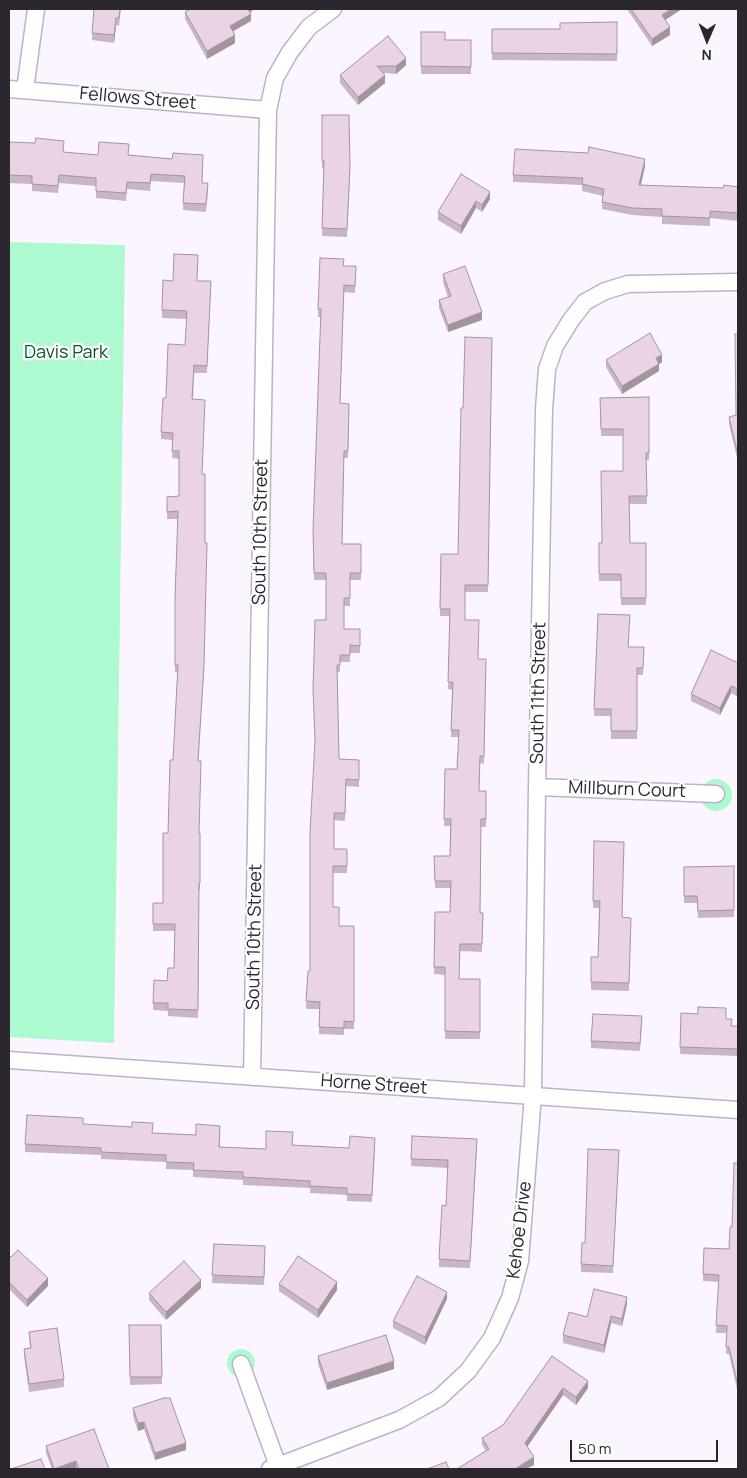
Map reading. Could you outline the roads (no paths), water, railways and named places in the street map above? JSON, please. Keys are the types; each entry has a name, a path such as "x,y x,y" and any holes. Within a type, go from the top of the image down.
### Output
{"street":[{"path":"17,90 36,9"},
{"name":"South 10th Street","path":"252,1077 268,110 275,78 290,52 309,28 332,9"},
{"name":"Fellows Street","path":"17,90 268,110"},
{"name":"South 11th Street","path":"533,1095 544,409 547,369 555,346 585,302 604,291 628,284 738,282"},
{"name":"Millburn Court","path":"537,787 716,794"},
{"name":"Horne Street","path":"9,1060 738,1110"},
{"name":"Kehoe Drive","path":"274,1468 399,1420 439,1398 468,1371 492,1338 510,1298 520,1261 533,1095"},
{"path":"241,1364 274,1468"}],"park label":[{"name":"Davis Park","path":"66,353"}]}
